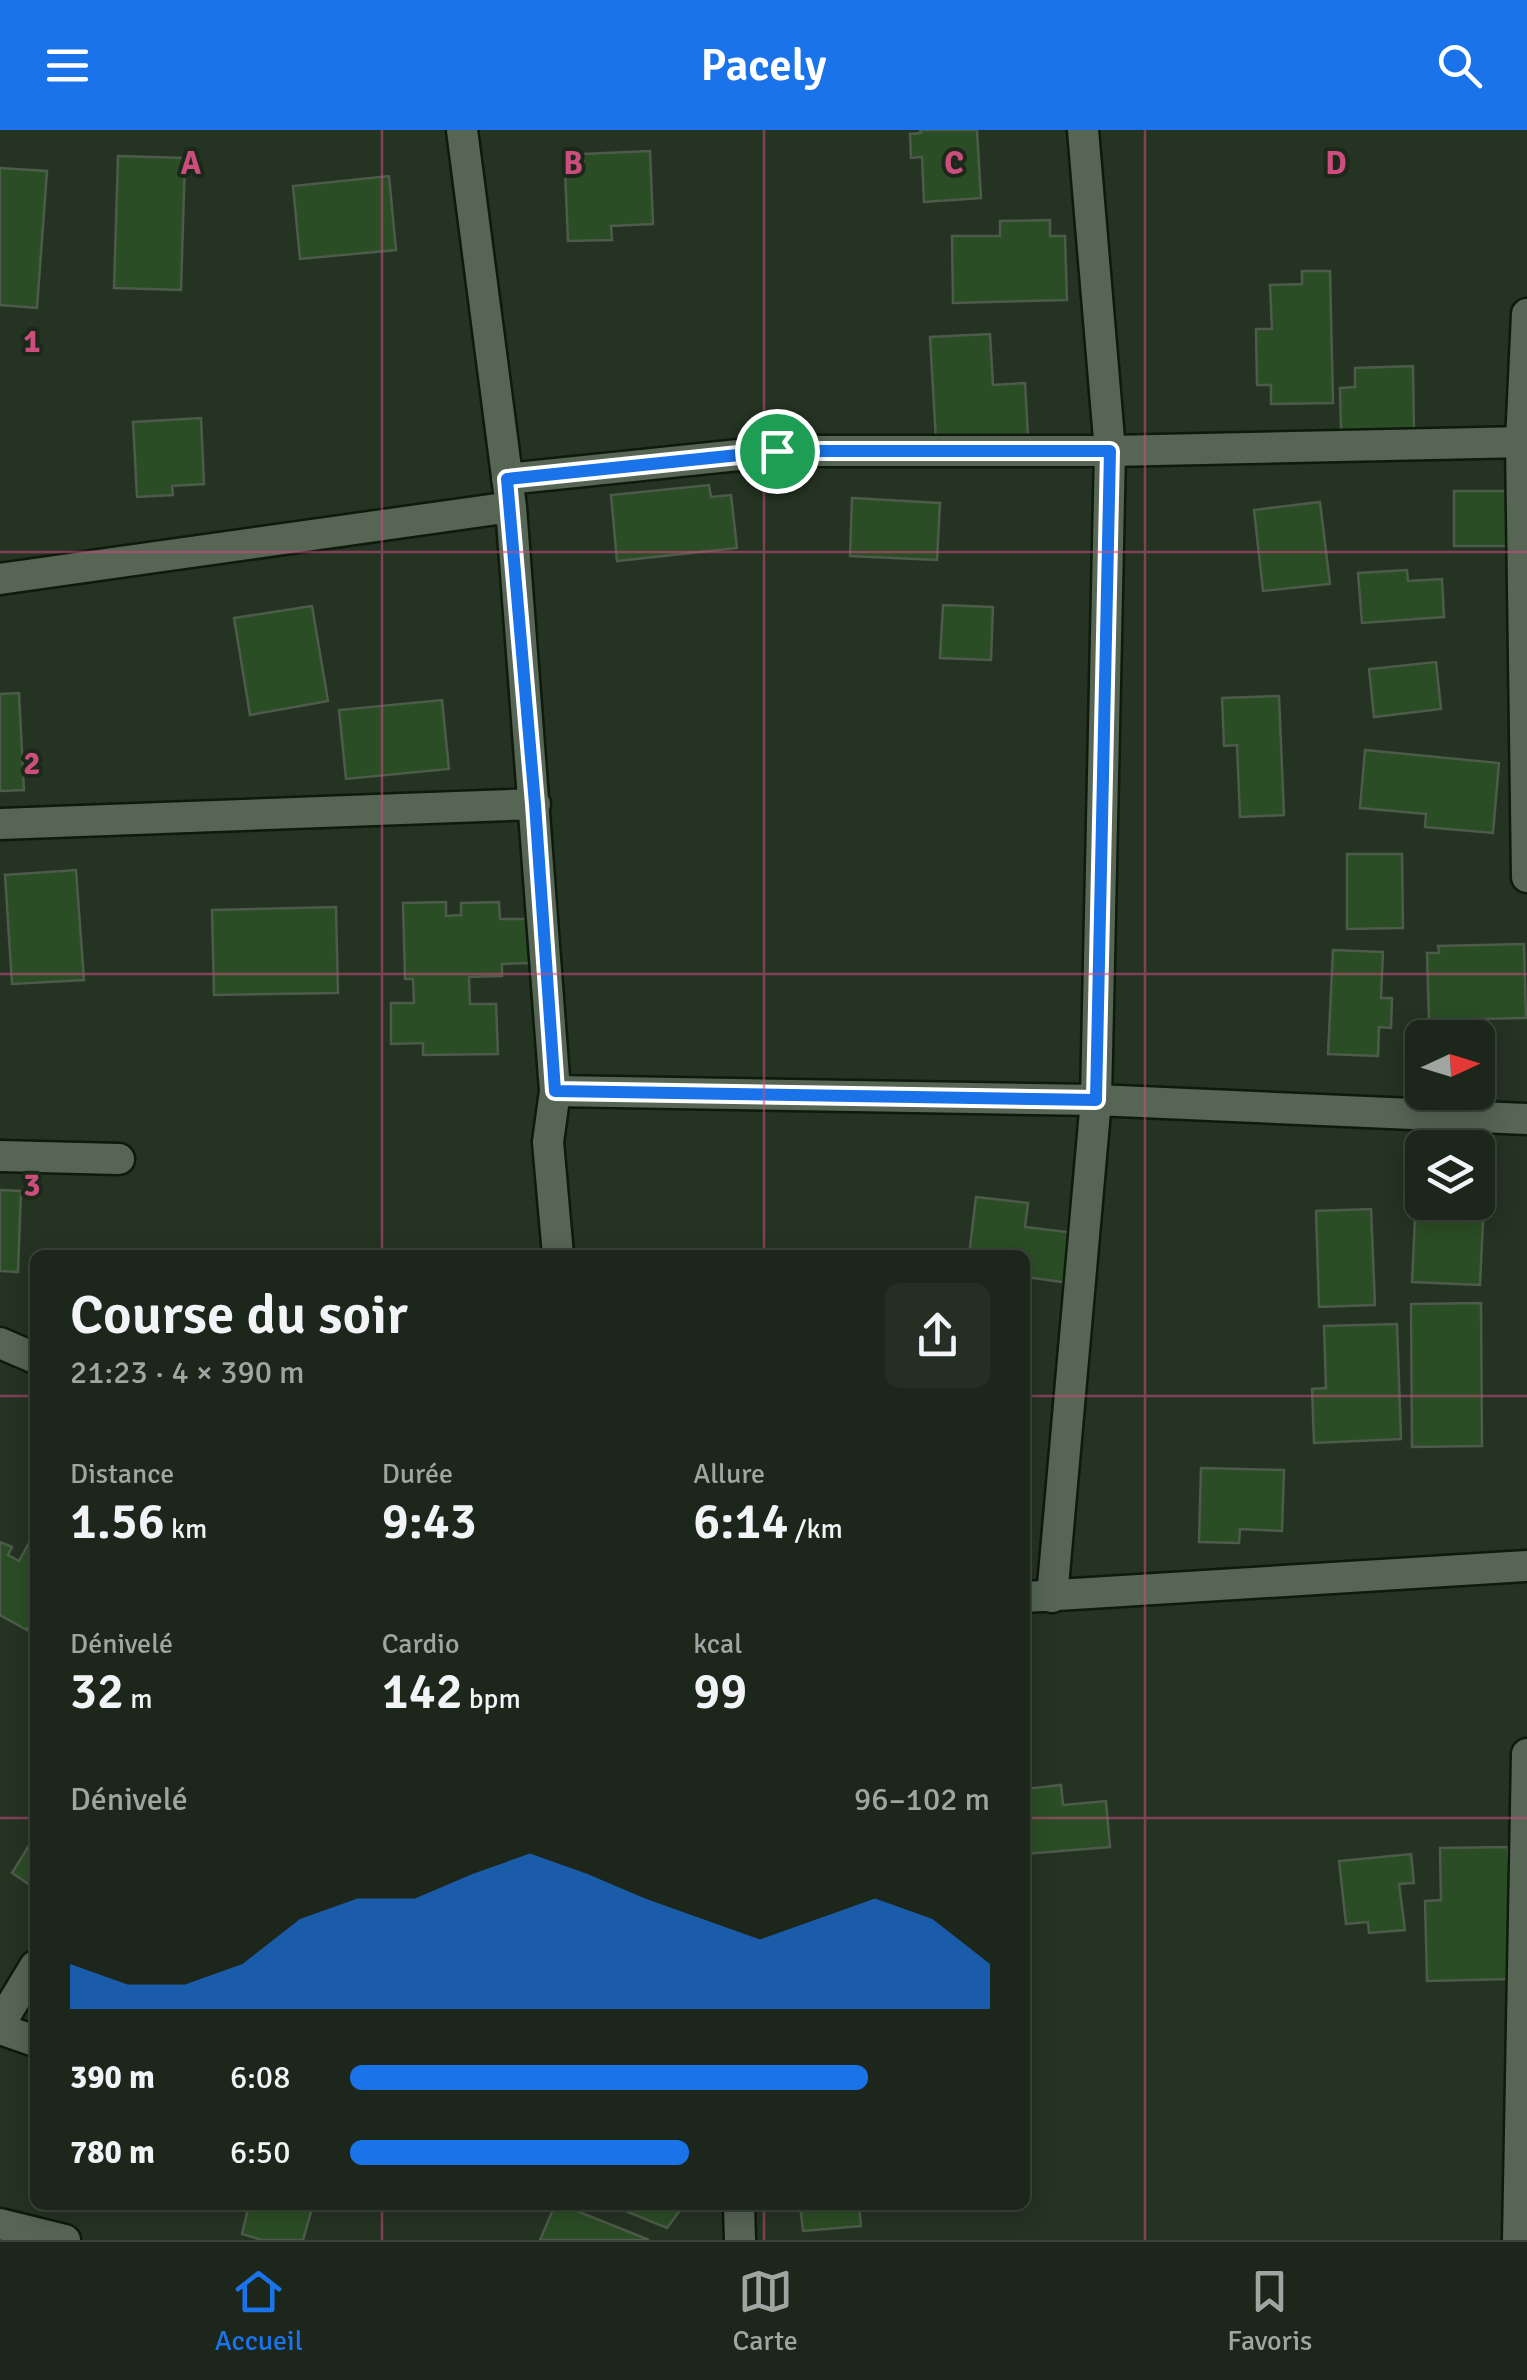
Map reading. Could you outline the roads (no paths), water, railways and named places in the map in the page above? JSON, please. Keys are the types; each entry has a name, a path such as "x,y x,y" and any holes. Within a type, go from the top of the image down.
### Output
{"street":[{"path":"462,130 509,493 555,1091 548,1142 558,1250"},
{"path":"1084,130 1110,451 1096,1100 1039,1597 1527,1566"},
{"path":"1527,314 1527,877"},
{"path":"0,579 777,451 1110,451 1524,442"},
{"path":"0,824 535,804"},
{"path":"555,1091 1096,1100 1527,1119"},
{"path":"0,1156 119,1160"},
{"path":"0,1343 30,1356"},
{"path":"1518,2240 1527,1754"},
{"path":"30,1975 0,2027 30,2039"},
{"path":"739,2210 740,2240"},
{"path":"0,2224 64,2240"}]}
